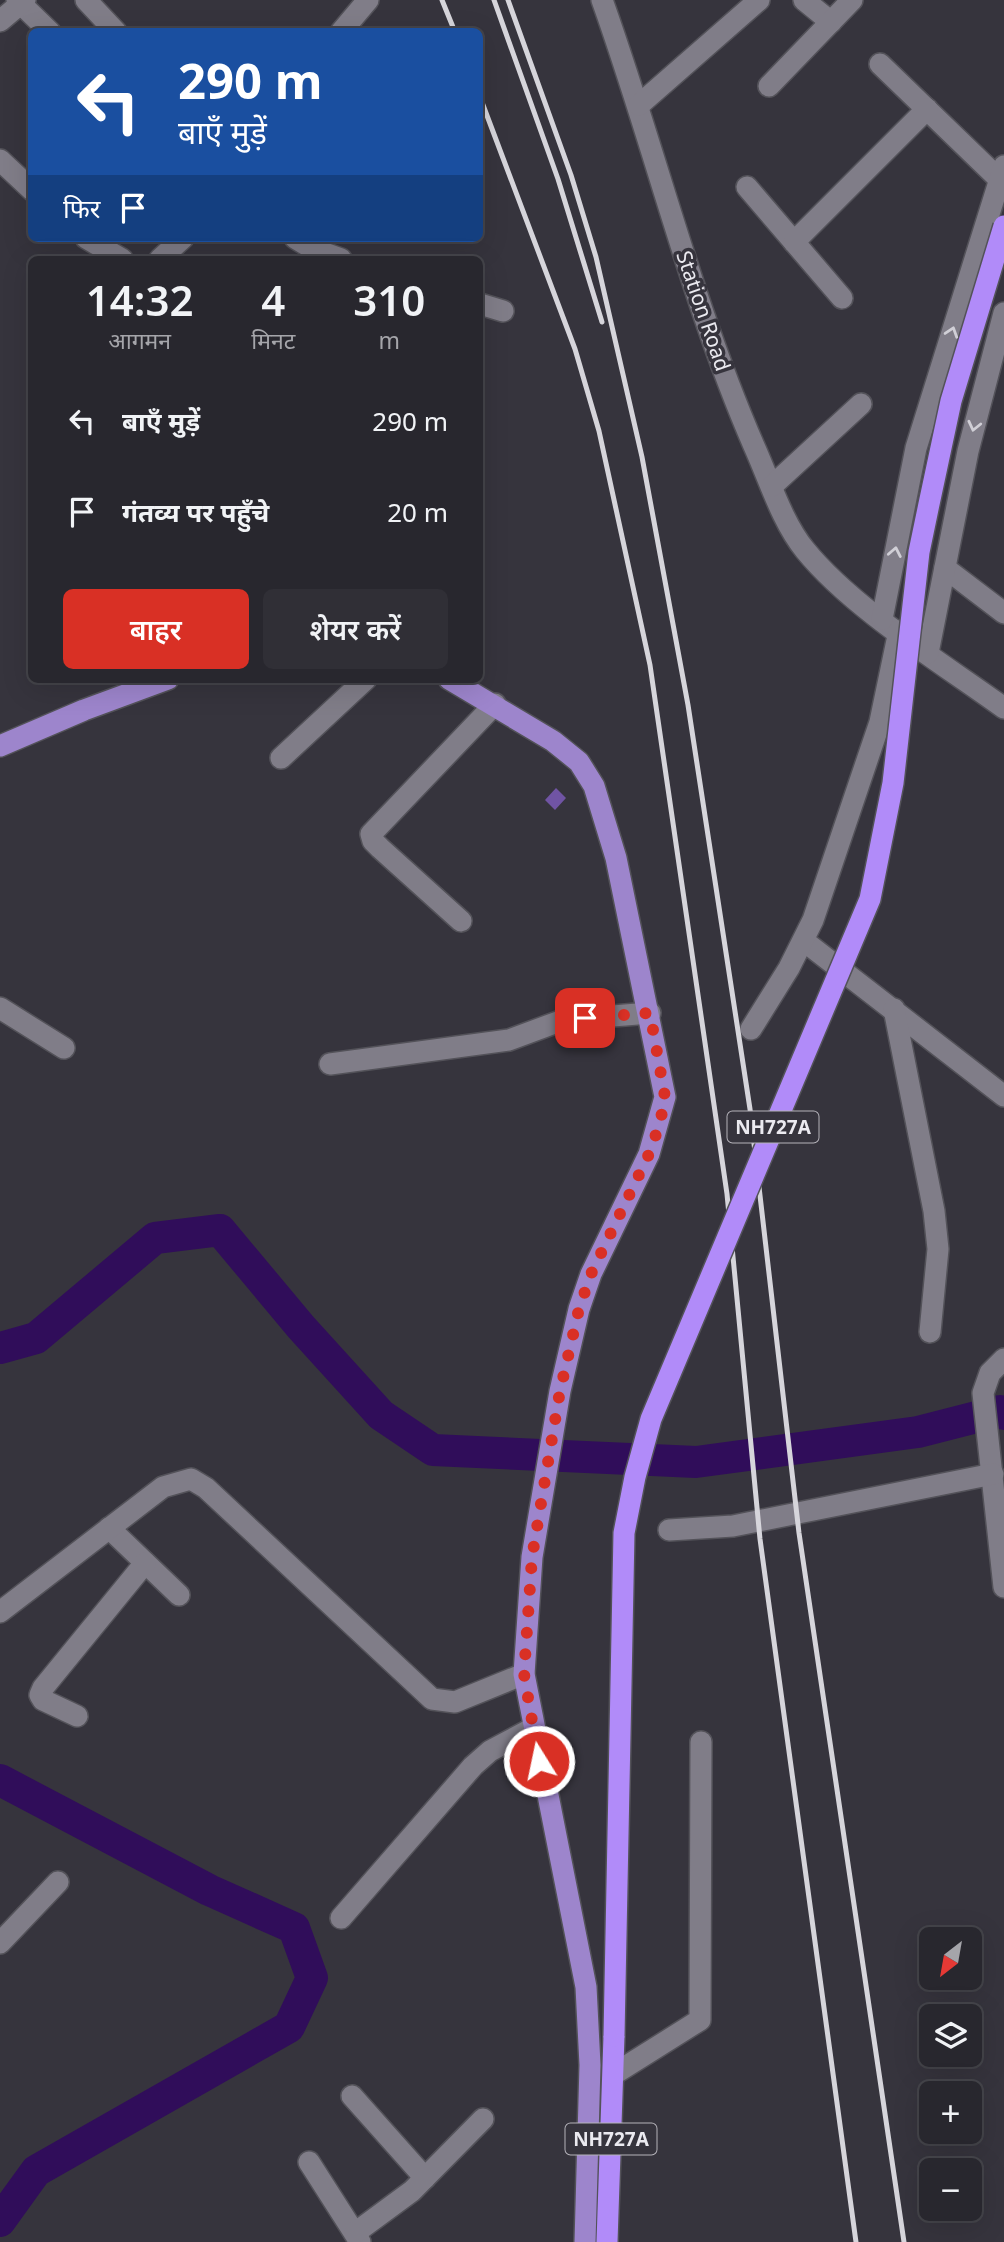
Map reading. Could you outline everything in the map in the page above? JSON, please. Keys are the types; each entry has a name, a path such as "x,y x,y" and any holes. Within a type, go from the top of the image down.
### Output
{"highway":[{"name":"NH727A","path":"607,2242 614,2074 624,1533 635,1477 651,1419 870,899 893,783 919,552 951,401 1004,226"}],"main road":[{"path":"0,746 84,710 157,683"},
{"path":"456,683 495,704 579,762 594,786 610,831 650,1013 665,1097 660,1123 649,1154 591,1274 560,1391 532,1557 524,1674 586,1987 590,2065 585,2242"}],"street":[{"path":"86,0 113,28"},
{"path":"344,28 368,0"},
{"name":"Station Road","path":"602,0 639,105 703,320 772,486 803,548 852,597 1004,708"},
{"path":"639,105 759,0"},
{"path":"804,0 831,22"},
{"path":"769,86 852,0"},
{"path":"0,21 21,1 46,28"},
{"path":"751,1029 804,941 880,722 890,625 916,448 1002,173 927,109 880,64"},
{"path":"794,242 927,109"},
{"path":"0,160 28,186"},
{"path":"747,187 842,298"},
{"path":"93,242 117,256"},
{"path":"163,256 179,242"},
{"path":"303,242 332,256"},
{"path":"483,305 503,311"},
{"path":"928,653 980,403 1004,313"},
{"path":"772,486 861,404"},
{"path":"945,568 1004,613"},
{"path":"281,758 362,683"},
{"path":"461,921 380,848 373,841 372,834 495,704"},
{"path":"804,941 1004,1096"},
{"path":"0,1008 64,1048"},
{"path":"894,1009 934,1211 937,1249 930,1332"},
{"path":"330,1064 509,1040 563,1020 650,1013"},
{"path":"1004,1359 986,1382 985,1407 1004,1587"},
{"path":"669,1530 733,1526 993,1468"},
{"path":"0,1612 163,1487 191,1479 206,1488 432,1699 455,1702 524,1674"},
{"path":"109,1528 179,1595"},
{"path":"77,1716 43,1700 40,1695 43,1688 145,1563"},
{"path":"341,1917 473,1766 490,1751 533,1728"},
{"path":"614,2074 700,2020 701,1742"},
{"path":"0,1943 58,1882"},
{"path":"352,2096 425,2178"},
{"path":"309,2162 357,2238 425,2178 483,2119"}],"building":[{"path":"556,788 566,798 555,810 545,800"}],"waterway":[{"path":"0,1348 36,1338 155,1238 220,1230 301,1327 381,1415 433,1450 696,1462 918,1432 1000,1411 1004,1414"},
{"path":"0,1780 209,1890 294,1928 312,1978 289,2027 36,2171 0,2221"}],"railway":[{"path":"442,0 453,28"},
{"path":"494,0 558,179 602,322"},
{"path":"508,0 571,175 596,257 642,457 688,705 750,1109 799,1533 904,2242"},
{"path":"483,105 575,349 599,431 650,665 727,1194 760,1539 856,2242"}],"route":[{"path":"539,1761 524,1674 532,1557 560,1391 579,1309 591,1274 649,1154 660,1123 665,1097 650,1013 585,1018"}]}
